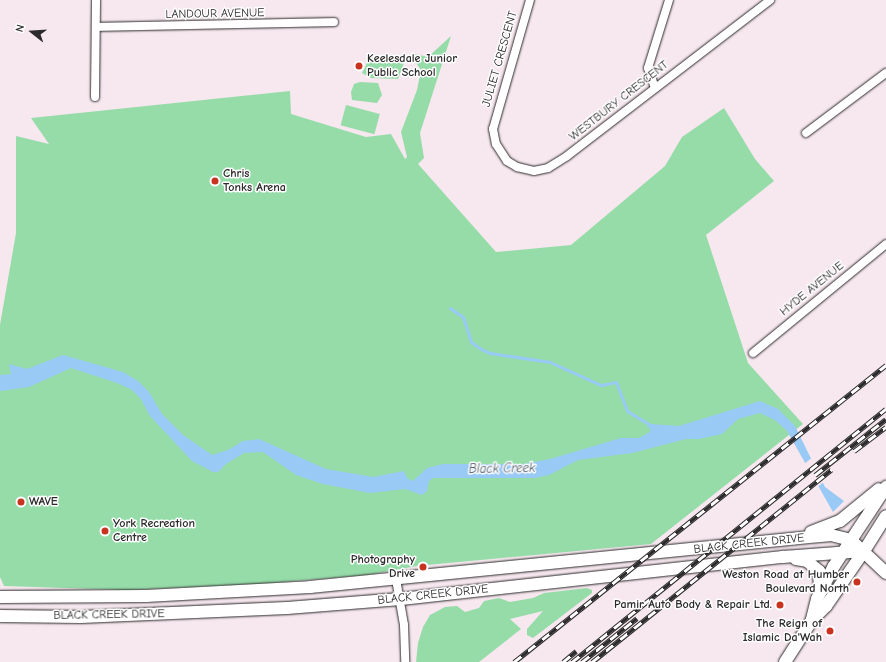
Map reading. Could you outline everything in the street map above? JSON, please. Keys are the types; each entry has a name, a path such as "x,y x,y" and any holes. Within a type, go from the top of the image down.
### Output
{"main road":[{"path":"783,540 840,521 886,483"},
{"path":"786,661 812,620 826,606 849,569 854,552 851,540 886,487"},
{"path":"817,600 854,552 886,516"},
{"name":"BLACK CREEK DRIVE","path":"0,596 153,595 396,580 831,535 851,540"},
{"path":"851,540 854,552 886,573"},
{"name":"BLACK CREEK DRIVE","path":"0,616 81,617 219,612 401,599 783,557 854,552"},
{"path":"783,557 814,565 818,571 820,581 812,620"}],"street":[{"path":"95,97 96,0"},
{"name":"JULIET CRESCENT","path":"494,124 530,0"},
{"path":"655,88 648,68 669,0"},
{"name":"WESTBURY CRESCENT","path":"494,124 496,144 507,161 526,170 541,170 567,156 770,0"},
{"name":"LANDOUR AVENUE","path":"96,27 334,22"},
{"path":"806,133 886,73"},
{"name":"HYDE AVENUE","path":"754,353 886,244"},
{"path":"396,580 401,599 406,662"}],"green space":[{"path":"451,36 420,133 424,158 418,164 496,252 571,245 665,166 682,137 724,108 755,159 774,181 706,235 748,363 803,424 651,544 417,566 367,575 258,584 127,590 4,586 0,577 0,325 16,233 16,136 49,144 31,118 290,91 291,114 366,137 391,134 405,159 407,157 401,132 417,90 421,70 412,57 415,54 428,57"},
{"path":"400,56 405,60 398,79 371,78 362,73 370,57"},
{"path":"360,82 378,83 382,95 377,103 352,100 351,92 354,84"},
{"path":"346,105 380,114 374,134 341,125"},
{"path":"587,588 592,590 592,593 533,638 527,635 527,629 543,611 510,619 521,629 479,662 416,662 418,643 423,627 430,615 445,607 457,606 465,612 479,608 484,601 499,598 510,602 533,598 544,593"}],"water":[{"name":"Black Creek","path":"63,355 123,372 138,381 149,392 162,414 183,435 212,455 228,450 243,441 259,439 326,469 373,477 404,471 407,478 413,481 427,468 443,464 524,464 550,459 621,438 639,438 650,432 650,428 647,427 651,424 679,426 760,401 778,409 795,426 825,487 844,501 833,512 787,431 775,420 760,413 738,419 722,434 699,439 686,439 632,453 578,460 549,475 535,478 433,478 429,481 427,491 422,495 405,489 370,493 323,484 296,475 263,452 244,453 226,464 218,472 213,472 192,461 150,416 141,399 132,390 117,383 71,368 29,387 0,391 0,375 11,374 9,364 27,369"}],"pier":[{"path":"813,457 825,481 816,488 804,464"}],"waterway":[{"path":"450,308 463,317 471,342 481,349 490,353 550,362 601,385 616,382 627,411 652,426"}],"railway":[{"path":"514,662 886,365"},
{"path":"572,662 886,409"},
{"path":"815,475 886,419"},
{"path":"854,451 886,427"},
{"path":"592,662 831,470"},
{"path":"582,662 637,618"},
{"path":"563,662 576,651"}],"place":[{"name":"Keelesdale Junior Public School","path":"359,66"},
{"name":"Chris Tonks Arena","path":"215,181"},
{"name":"WAVE","path":"21,502"},
{"name":"York Recreation Centre","path":"105,531"},
{"name":"Photography Drive","path":"423,567"},
{"name":"Weston Road at Humber Boulevard North","path":"857,582"},
{"name":"Pamir Auto Body & Repair Ltd.","path":"780,605"},
{"name":"The Reign of Islamic Da'Wah","path":"830,631"}]}
